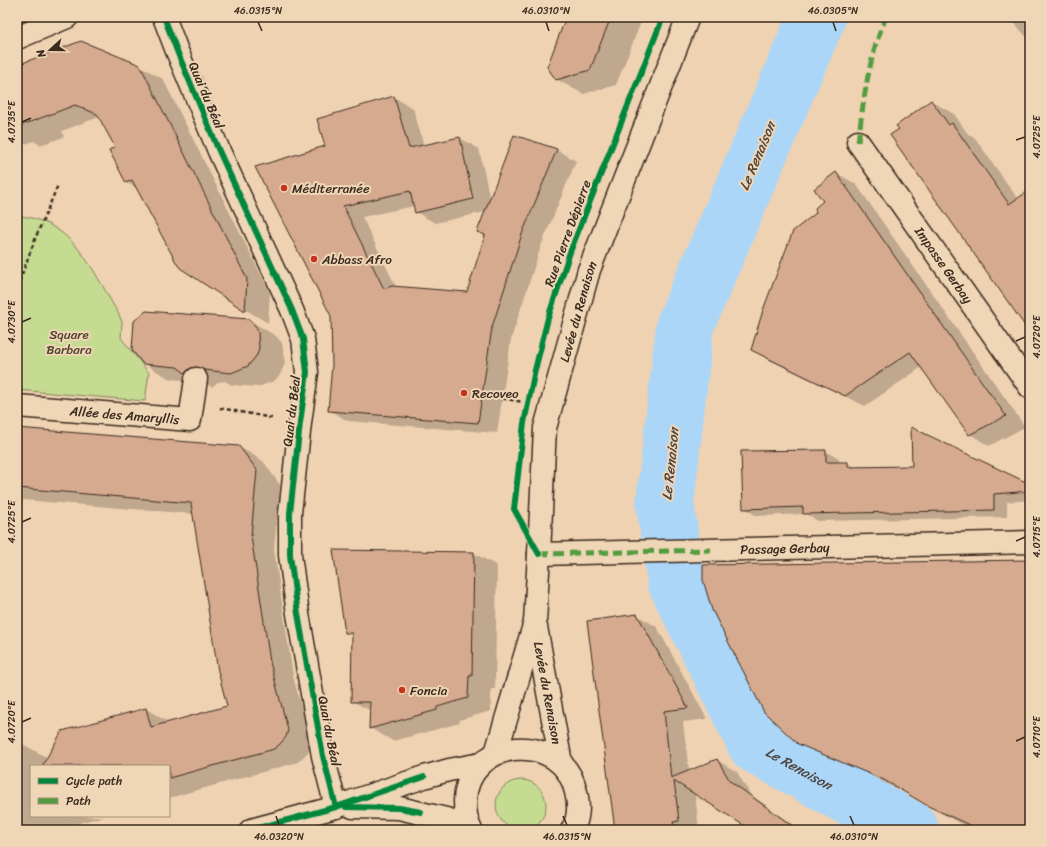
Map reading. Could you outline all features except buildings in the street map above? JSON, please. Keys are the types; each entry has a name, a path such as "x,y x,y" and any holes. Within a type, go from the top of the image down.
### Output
{"street":[{"path":"17,38 67,17"},
{"name":"Quai du Béal","path":"164,17 216,144 292,310 303,339 307,372 290,513 290,555 298,614 322,749 336,807"},
{"name":"Levée du Renaison","path":"561,763 535,622 545,428 589,270 688,17"},
{"name":"Impasse Gerbay","path":"858,142 1030,387"},
{"name":"Allée des Amaryllis","path":"17,406 190,420 196,379"},
{"name":"Passage Gerbay","path":"539,554 1030,542"},
{"name":"Levée du Renaison","path":"470,828 465,810 465,793 471,778 488,759 535,622"},
{"path":"251,830 336,807 424,777 488,759 510,749 516,748 537,750 550,755 561,763 569,774 575,786 578,800 574,829"},
{"path":"336,807 398,808 428,814 470,828"}],"path":[{"path":"17,288 35,239 58,185"},
{"path":"482,395 520,401"},
{"path":"527,410 530,396"},
{"path":"217,407 300,423"}],"green space":[{"name":"Square Barbara","path":"17,216 33,218 50,225 63,234 85,257 122,322 121,338 149,373 145,401 17,390"},
{"path":"516,780 526,780 539,787 546,800 546,810 539,823 526,830 516,830 507,826 500,819 496,810 496,800 500,791 507,784"}],"waterway":[{"name":"Le Renaison","path":"817,17 685,325 665,503 676,581 757,745 910,830"}],"marked path":[{"path":"858,142 871,63 886,17"},
{"path":"539,554 711,550"}],"cycle path":[{"path":"164,17 219,151 292,310 303,339 307,372 290,513 290,555 298,614 323,756 336,807"},
{"name":"Rue Pierre Dépierre","path":"539,554 514,509 524,423 535,370 548,318 570,252 663,17"},
{"path":"251,830 336,807 424,777"},
{"path":"346,807 399,808 421,812"}],"place":[{"name":"Méditerranée","path":"284,188"},
{"name":"Abbass Afro","path":"314,259"},
{"name":"Recoveo","path":"464,393"},
{"name":"Foncia","path":"402,690"}]}
